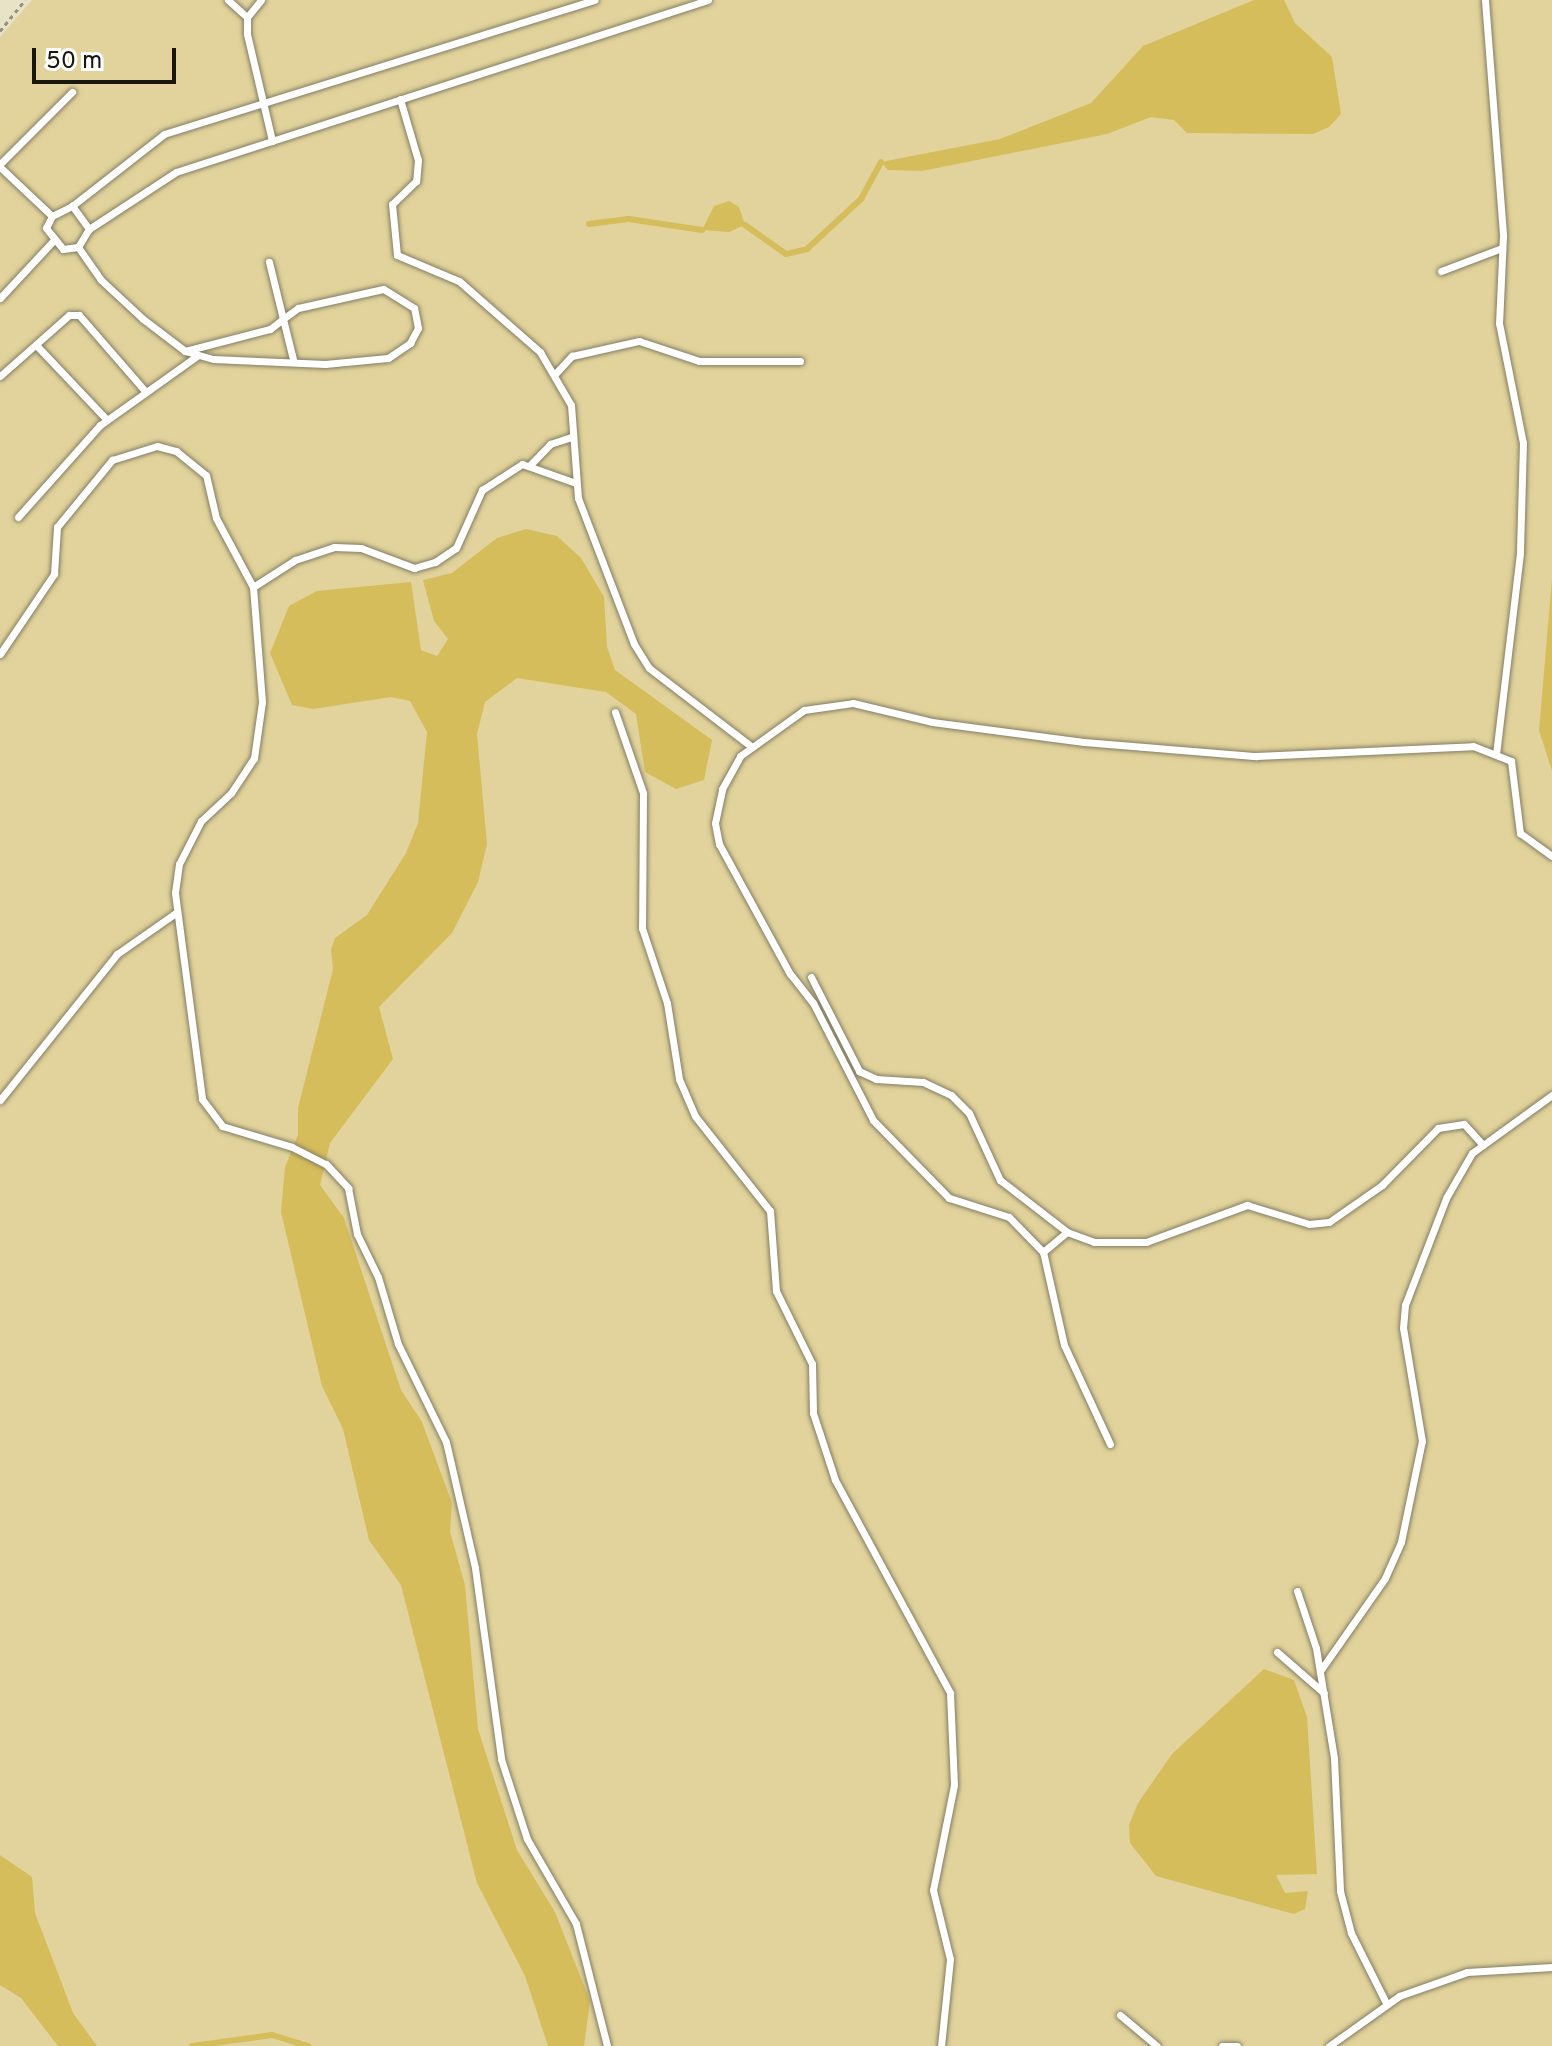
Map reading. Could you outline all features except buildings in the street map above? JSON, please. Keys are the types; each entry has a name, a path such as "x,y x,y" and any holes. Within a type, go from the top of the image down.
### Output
{"lane":[{"path":"228,0 247,17 272,141"},
{"path":"247,17 261,0"},
{"path":"78,247 63,249 53,241 46,228 52,216 72,206 164,134 595,0"},
{"path":"78,247 89,229 176,172 708,0"},
{"path":"1485,0 1502,248 1499,323 1523,443 1520,553 1496,753"},
{"path":"52,216 0,166 72,92"},
{"path":"400,99 418,160 416,181 392,204 397,255 459,281 505,316 555,374 571,405 576,483 649,668 752,747"},
{"path":"72,206 89,229"},
{"path":"0,298 53,241"},
{"path":"78,247 101,280 185,351 198,355 293,359 325,364 388,358 410,343 418,328 414,308 383,289 326,299 283,319 270,329 185,351"},
{"path":"1441,271 1502,248"},
{"path":"269,262 293,359"},
{"path":"0,376 38,347 69,315 79,315 146,392"},
{"path":"555,374 572,356 639,341 686,359 800,361"},
{"path":"38,347 107,420"},
{"path":"18,517 107,420 198,355"},
{"path":"253,587 295,560 334,547 361,548 414,568 435,562 456,548 493,478 531,464 550,444 571,437"},
{"path":"0,654 54,574 57,527 73,501 112,460 140,447 176,451 206,475 216,518 253,587 262,702 256,747 244,777 201,821 186,846 175,893 202,1099 222,1126 292,1147 326,1164 348,1188 357,1234 378,1277 398,1344 446,1442 475,1568 501,1759 527,1839 576,1924 607,2046"},
{"path":"531,464 576,483"},
{"path":"1110,1444 1064,1345 1043,1252 1009,1217 949,1198 873,1120 813,1003 790,974 719,844 715,823 722,789 752,747 804,710 853,703 932,722 1084,742 1256,756 1473,746 1511,761 1520,833 1552,856"},
{"path":"615,712 643,793 642,928 667,1003 679,1079 695,1116 770,1211 776,1291 812,1364 813,1413 835,1480 950,1693 954,1785 933,1890 950,1959 941,2046"},
{"path":"0,1100 117,954 177,912"},
{"path":"811,977 859,1071 876,1079 923,1082 951,1095 969,1113 1000,1180 1067,1232 1118,1245 1146,1242 1247,1205 1309,1224 1329,1222 1382,1185 1400,1159 1438,1128 1464,1124 1483,1145"},
{"path":"1320,1671 1385,1578 1401,1542 1422,1441 1420,1401 1403,1328 1405,1305 1446,1198 1483,1145 1552,1095"},
{"path":"1043,1252 1067,1232"},
{"path":"1297,1591 1324,1693 1340,1891 1351,1933 1387,2005"},
{"path":"1277,1652 1324,1693"},
{"path":"1329,2046 1387,2005 1467,1972 1552,1967"},
{"path":"1120,2015 1157,2046"},
{"path":"1222,2046 1237,2046"}],"path":[{"path":"0,31 25,0"}],"shaded area":[{"path":"32,0 1552,0 1552,2046 0,2046 0,37"},
{"path":"1254,0 1284,0 1295,23 1332,57 1341,114 1329,127 1313,134 1187,133 1174,120 1151,117 1107,134 922,171 888,170 881,162 1000,139 1091,103 1143,46"},
{"path":"729,201 739,207 745,225 729,232 702,230 714,206"},
{"path":"526,529 557,536 581,558 604,597 607,647 615,670 712,740 704,780 676,789 645,772 636,714 606,692 517,678 485,702 477,734 487,844 478,882 452,933 379,1007 393,1059 330,1143 320,1185 344,1218 401,1390 422,1422 452,1503 450,1532 465,1585 478,1729 517,1850 555,1912 590,2001 584,2046 548,2046 525,1976 477,1883 401,1585 369,1540 343,1429 322,1386 281,1212 285,1167 298,1135 298,1108 333,969 331,950 335,938 367,915 406,853 418,823 427,732 410,701 391,697 313,709 292,705 270,653 289,606 317,591 411,582 421,650 437,656 448,639 434,621 423,580 452,573 497,538"},
{"path":"1552,579 1552,771 1539,730"},
{"path":"1264,1669 1294,1680 1307,1717 1317,1874 1276,1875 1285,1893 1308,1891 1305,1909 1294,1914 1156,1876 1130,1843 1129,1825 1138,1803 1172,1754"},
{"path":"0,1855 32,1877 35,1913 73,2013 97,2046 58,2046 21,1998 0,1985"}],"waterway":[{"path":"745,225 786,254 807,249 861,199 881,162"},
{"path":"589,224 629,219 702,230"},
{"path":"192,2046 272,2035 308,2046"}]}
